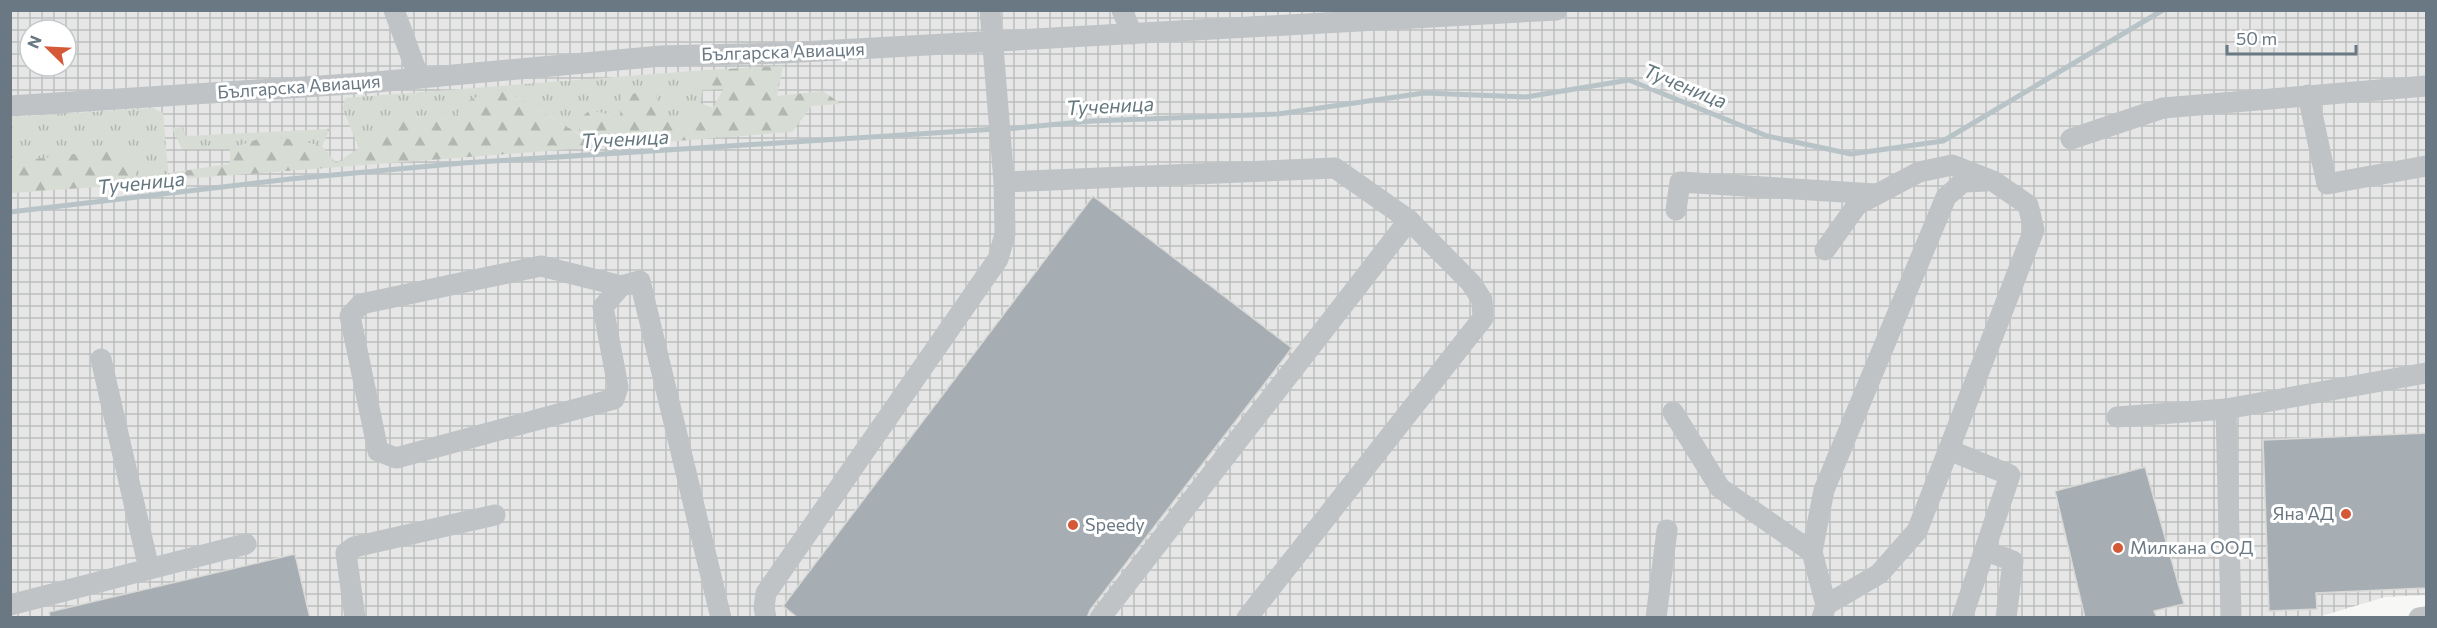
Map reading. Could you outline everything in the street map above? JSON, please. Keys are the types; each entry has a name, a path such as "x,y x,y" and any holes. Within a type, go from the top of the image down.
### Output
{"street":[{"path":"394,10 419,78"},
{"path":"766,618 764,607 766,593 998,259 1005,234 1004,182 990,10"},
{"path":"1122,10 1132,34"},
{"name":"Българска Авиация","path":"10,106 419,78 661,56 783,53 1557,10"},
{"path":"2071,139 2163,108 2427,86"},
{"path":"2308,95 2327,184 2427,166"},
{"path":"1825,250 1857,205 1919,172 1952,165 1994,181 2028,206 2034,230 1917,531 1879,574 1824,612 1812,552 1824,490 1946,197 1963,182 1994,181"},
{"path":"1004,182 1335,168 1409,220 1471,283 1482,300 1483,318 1247,618"},
{"path":"1676,210 1680,182 1877,194"},
{"path":"1100,618 1409,220"},
{"path":"621,286 603,307 618,387 614,399 396,458 378,451 350,316 362,304 541,266 621,286 639,282 721,618"},
{"path":"100,359 149,569"},
{"path":"2117,417 2226,409 2427,374"},
{"path":"2226,409 2230,618"},
{"path":"1673,412 1720,488 1812,552"},
{"path":"1949,450 2010,475 1962,618"},
{"path":"355,618 346,564 346,553 354,547 495,514"},
{"path":"1656,618 1667,530"},
{"path":"10,605 246,544"},
{"path":"1986,551 2013,561 2006,618"},
{"path":"2419,618 2427,617"}],"shaded area":[{"path":"10,11 2426,11 2426,595 2385,597 2315,618 11,617"}],"green space":[{"path":"783,66 777,96 823,91 841,104 812,106 792,132 169,180 169,173 230,164 230,149 269,135 322,146 336,163 408,117 453,119 469,100 503,89 587,139 575,123 590,110 620,117 622,93 656,94 657,114 683,125 699,110 700,103 713,108 723,89 702,90 706,70"},
{"path":"706,70 699,110 683,126 657,114 623,93 621,117 575,123 590,140 503,89 469,100 453,119 408,117 359,149 343,109 345,98"},
{"path":"153,108 163,113 169,180 138,184 132,161 13,162 11,194 11,117"},
{"path":"183,127 186,136 330,129 322,146 269,135 230,149 182,149 172,128"},
{"path":"113,149 132,161 138,184 12,193 12,162"}],"building":[{"path":"1093,196 1292,348 1090,610 1087,618 798,618 783,606"},
{"name":"Яна АД","path":"2427,433 2427,588 2316,593 2317,609 2269,611 2263,440"},
{"name":"Милкана OOД","path":"2145,467 2184,604 2154,611 2157,618 2085,618 2055,491"},
{"path":"295,554 310,618 50,618 49,612"}],"waterway":[{"name":"Тученица","path":"1006,129 1092,121 1278,114 1424,93 1526,97 1629,80 1767,136 1851,154 1943,141 2163,10"},
{"name":"Тученица","path":"10,212 290,179 463,163 996,129"}],"place":[{"name":"Яна АД","path":"2346,514"},
{"name":"Speedy","path":"1073,525"},
{"name":"Милкана OOД","path":"2118,548"}]}
